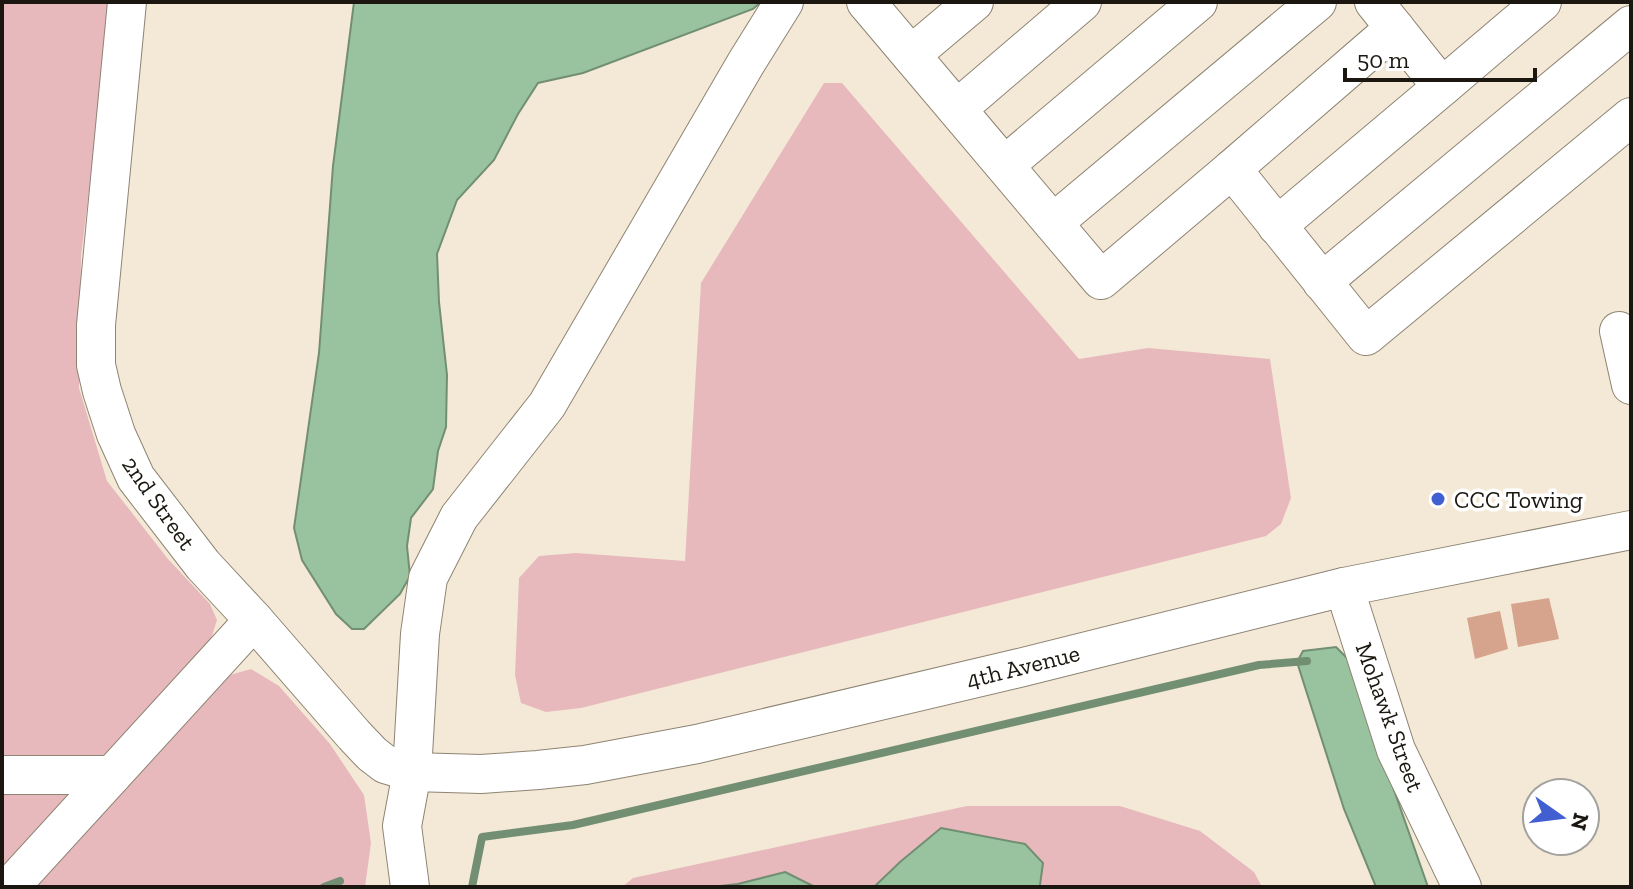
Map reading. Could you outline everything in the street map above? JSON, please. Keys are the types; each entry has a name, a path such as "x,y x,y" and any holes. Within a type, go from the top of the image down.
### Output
{"street":[{"name":"2nd Street","path":"127,2 96,325 96,365 116,434 136,478 203,565 372,754 385,764 412,772"},
{"path":"410,887 402,826 412,772 420,634 428,578 459,517 547,405 784,2"},
{"path":"866,2 1101,280 1232,169 1384,15 1442,87"},
{"path":"911,55 974,2"},
{"path":"957,109 1082,2"},
{"path":"1005,165 1198,2"},
{"path":"1053,223 1317,2"},
{"path":"1277,226 1542,2"},
{"path":"1322,282 1631,25"},
{"path":"1232,169 1366,336 1631,117"},
{"path":"1619,331 1631,385"},
{"name":"4th Avenue","path":"412,772 481,774 538,770 585,765 697,744 1344,587 1631,530"},
{"name":"Mohawk Street","path":"1344,587 1396,750 1462,887"},
{"path":"10,887 254,620"},
{"path":"2,775 112,775"},
{"path":"385,887 394,838 402,826"}],"shaded area":[{"path":"2,2 111,2 81,256 79,388 107,481 168,559 210,604 217,620 210,642 99,764 2,765"},
{"path":"354,2 761,2 753,9 583,73 538,83 494,160 457,200 437,254 447,375 446,427 438,451 433,489 411,518 407,546 410,576 400,594 364,629 352,629 336,614 302,560 294,528 319,353 333,166"},
{"path":"824,83 842,83 1079,359 1148,348 1270,359 1291,498 1281,524 1266,536 581,708 546,712 521,703 515,675 519,578 539,556 576,553 685,561 701,283"},
{"path":"1336,647 1348,659 1428,887 1376,887 1344,809 1297,662 1303,651"},
{"path":"251,669 279,686 330,744 364,795 371,843 365,887 25,887 219,678"},
{"path":"83,783 2,876 2,784"},
{"path":"967,806 1120,806 1200,831 1254,872 1262,887 1037,887 1040,885 941,828 874,887 815,887 785,872 738,884 711,887 622,887 633,878"},
{"path":"941,828 1025,844 1043,863 1040,885 874,887"},
{"path":"785,872 815,887 711,887 738,884"}],"building":[{"path":"1549,598 1559,639 1518,647 1511,604"},
{"path":"1500,611 1508,649 1475,659 1467,618"}],"waterway":[{"path":"472,887 482,837 573,825 1259,665 1307,661"},
{"path":"324,887 340,881"}],"place":[{"name":"CCC Towing","path":"1438,499"}]}
